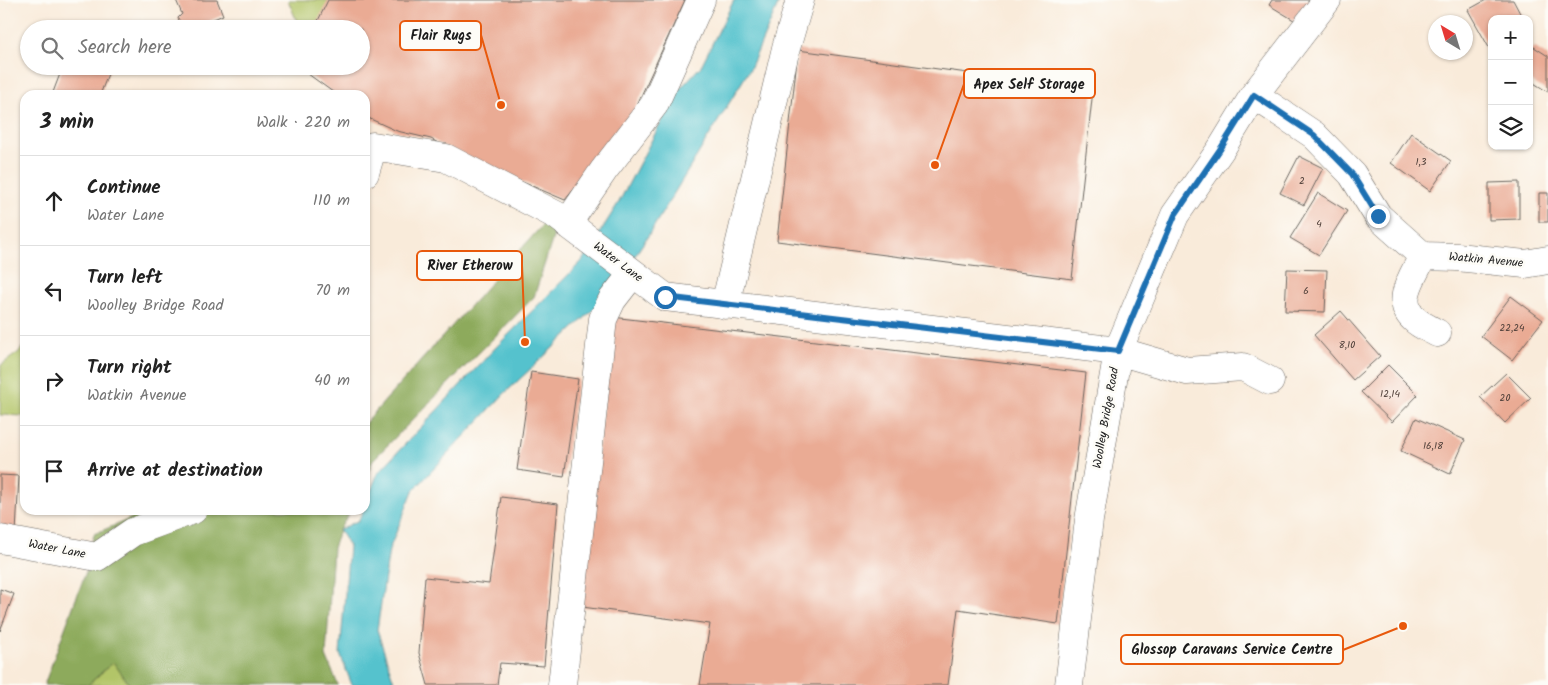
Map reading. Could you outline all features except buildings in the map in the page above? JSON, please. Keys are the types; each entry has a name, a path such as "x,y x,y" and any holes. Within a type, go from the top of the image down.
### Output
{"street":[{"path":"568,225 604,170 654,105 701,0"},
{"path":"725,304 784,58 800,0"},
{"name":"Woolley Bridge Road","path":"1069,685 1089,520 1118,351 1175,215 1221,148 1254,95 1327,0"},
{"path":"1254,95 1314,135 1352,174 1378,216 1423,256 1404,299 1407,312 1415,320 1438,333"},
{"name":"Water Lane","path":"370,156 373,146 446,158 556,215 665,297 1118,351 1187,371 1243,367 1270,381"},
{"name":"Watkin Avenue","path":"1423,256 1457,257 1525,264 1548,260"},
{"path":"562,685 603,319 612,300 632,273"},
{"name":"Water Lane","path":"0,539 97,557 133,532 179,515"}],"green space":[{"path":"288,0 329,0 319,20 296,20"},
{"path":"565,200 534,297 373,460 370,468 370,417"},
{"path":"20,351 20,416 0,415 1,365"},
{"path":"139,515 348,515 339,530 333,548 326,656 338,685 130,685 113,662 88,685 44,685 87,569 94,534"},
{"path":"113,662 130,685 88,685"}],"water":[{"path":"734,0 780,0 750,69 648,236 608,296 504,394 413,491 389,550 377,630 395,685 352,685 340,654 349,546 339,530 359,520 361,515 370,515 370,493 378,473 497,346 582,261 619,202 677,92 701,66"}],"place":[{"name":"Flair Rugs","path":"501,105"},
{"name":"Apex Self Storage","path":"935,165"},
{"name":"River Etherow","path":"525,342"},
{"name":"Glossop Caravans Service Centre","path":"1403,626"}],"route":[{"path":"665,297 1118,351 1175,215 1221,148 1254,95 1314,135 1352,174 1378,216"}]}
